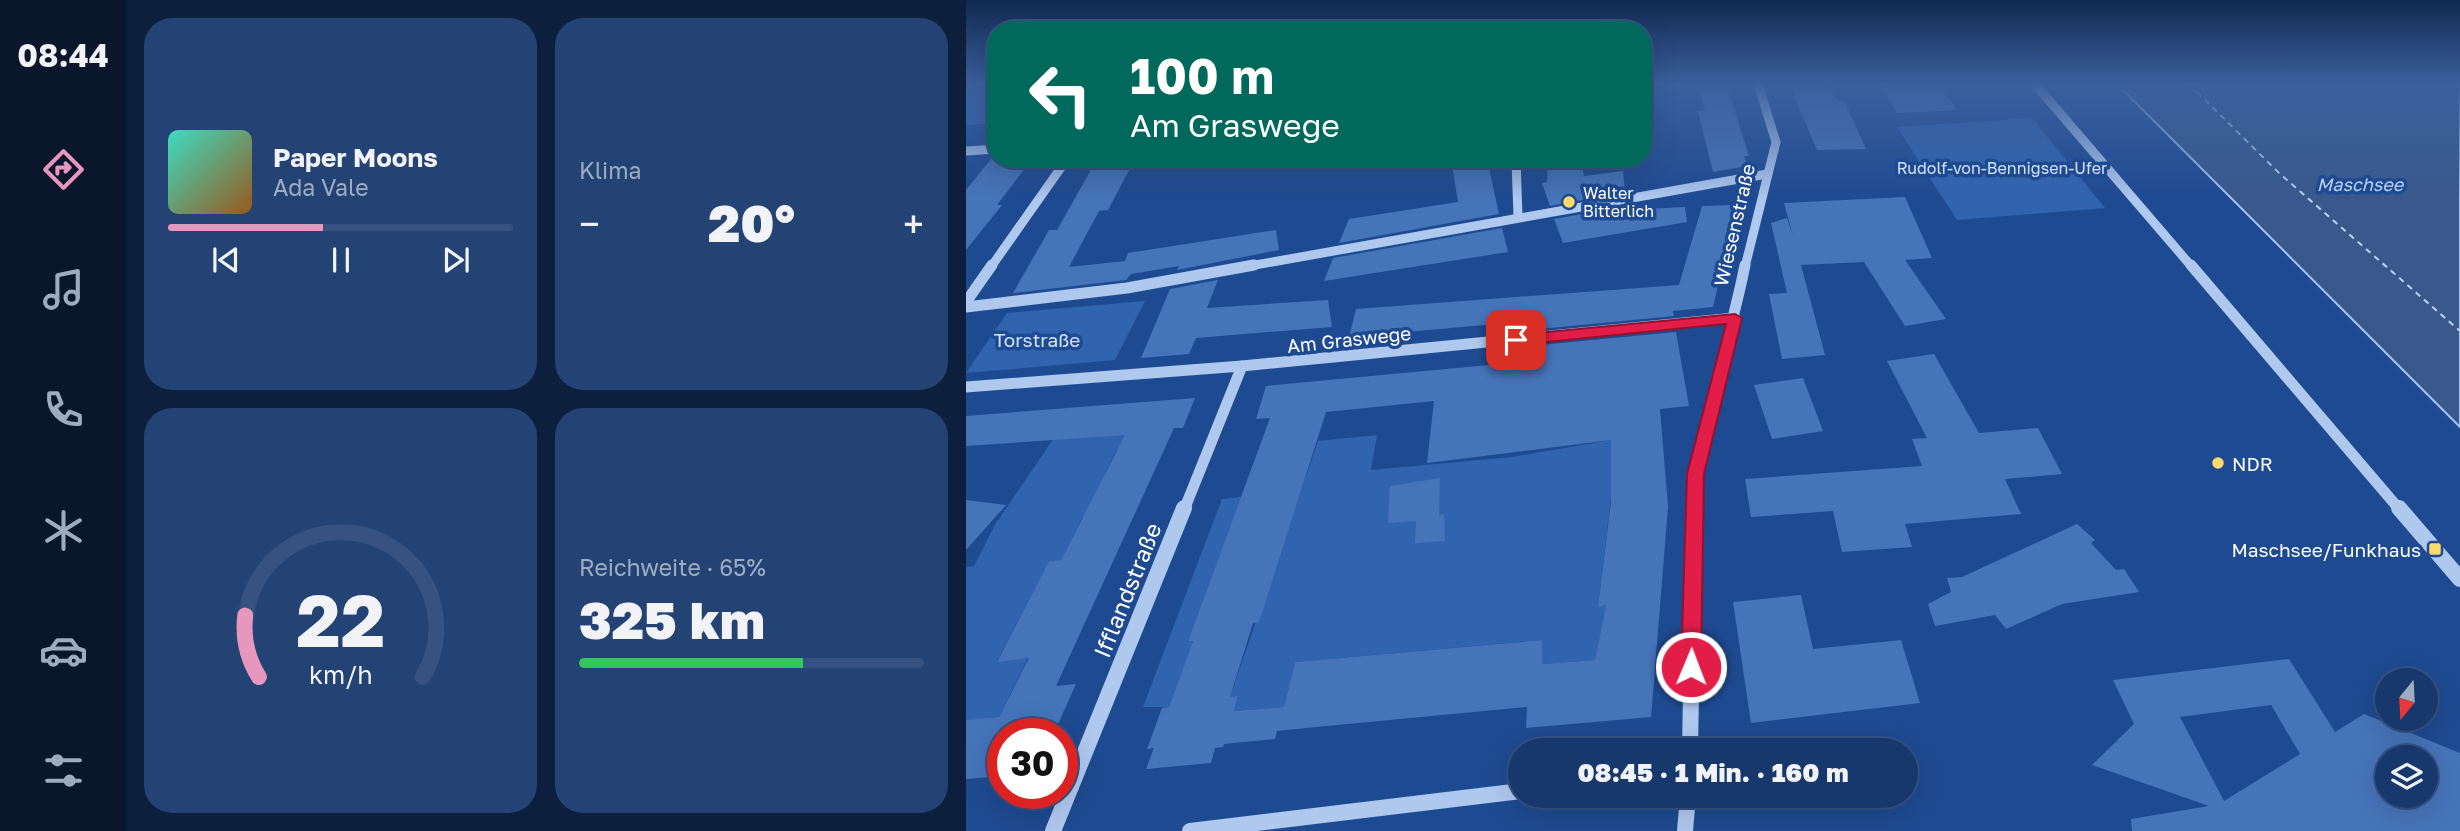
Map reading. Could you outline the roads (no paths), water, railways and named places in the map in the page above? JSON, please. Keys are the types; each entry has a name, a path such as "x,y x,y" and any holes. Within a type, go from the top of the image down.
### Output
{"street":[{"name":"Wiesenstraße","path":"1690,738 1695,474 1735,318 1753,224 1776,142 1770,123"},
{"path":"2068,123 2460,579"},
{"path":"966,151 987,150"},
{"path":"966,304 1061,168"},
{"path":"1516,168 1518,217"},
{"path":"966,304 1126,288 1768,174"},
{"name":"Am Graswege","path":"966,387 1242,366 1735,318"},
{"name":"Ifflandstraße","path":"1053,831 1242,366"},
{"path":"1190,831 1508,793"},
{"path":"1685,831 1687,808"}],"water":[{"name":"Maschsee","path":"2156,123 2460,123 2460,427"}],"place":[{"name":"Walter Bitterlich","path":"1569,202"},
{"name":"NDR","path":"2218,463"},
{"name":"Maschsee/Funkhaus","path":"2435,549"}],"park label":[{"name":"Rudolf-von-Bennigsen-Ufer","path":"2002,168"},
{"name":"Torstraße","path":"1037,339"}]}
